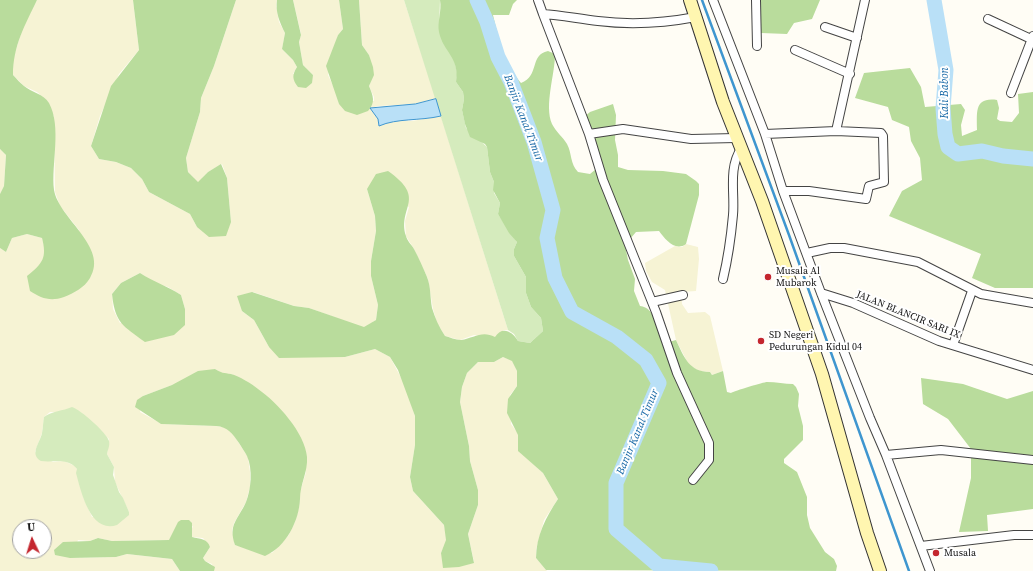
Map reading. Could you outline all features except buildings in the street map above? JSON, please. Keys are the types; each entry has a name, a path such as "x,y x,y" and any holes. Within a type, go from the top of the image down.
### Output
{"street":[{"path":"538,0 589,134 603,180 652,302 677,373 709,443 709,460 693,480"},
{"path":"690,0 738,143 762,201 822,374 867,533 880,571"},
{"path":"713,0 765,134 783,191 821,293 886,455 930,571"},
{"path":"756,0 757,46"},
{"path":"836,131 850,74 862,1"},
{"path":"543,14 599,21 665,23 696,17"},
{"path":"988,19 1032,38 1011,93"},
{"path":"825,27 857,38"},
{"path":"795,50 850,74"},
{"path":"589,134 623,129 691,139 738,143"},
{"path":"765,134 836,131 883,134 884,182 869,186 866,200 809,191 783,191"},
{"path":"723,279 729,251 733,214 734,166 738,143"},
{"path":"807,253 830,248 844,248 918,262 940,272 972,291 993,297 1032,302"},
{"path":"953,345 972,291"},
{"name":"JALAN BLANCIR SARI IX","path":"821,293 853,303 939,341 1033,370"},
{"path":"652,302 683,294"},
{"path":"886,455 941,450 1033,460"},
{"path":"921,546 1014,535 1033,535"}],"shaded area":[{"path":"37,0 133,0 139,50 119,74 100,116 91,146 99,159 116,162 131,168 142,179 149,192 190,214 197,227 231,222 227,178 222,164 208,172 198,183 188,172 186,158 200,112 201,98 214,66 236,0 277,0 276,5 279,22 285,33 282,49 293,60 297,67 293,74 313,75 303,65 299,42 301,34 293,0 339,0 343,29 338,35 328,75 338,96 339,104 374,101 374,97 369,86 373,75 369,55 362,45 359,0 404,0 436,99 415,104 378,106 371,108 378,119 379,126 396,120 412,121 441,116 508,330 504,330 495,338 474,335 460,340 445,336 437,323 428,279 414,249 406,236 405,221 409,207 367,189 375,216 376,231 371,261 371,276 378,305 376,320 364,328 309,308 294,306 253,292 242,311 254,320 269,347 345,357 375,349 390,357 405,385 415,416 415,445 410,477 413,491 444,525 447,540 441,553 474,562 468,534 478,505 478,490 470,461 469,446 460,402 462,387 467,373 478,362 494,362 503,357 512,360 517,371 517,386 510,395 511,424 519,435 518,450 543,473 558,499 544,520 536,550 536,558 547,571 214,571 212,564 205,561 203,558 210,547 203,538 192,537 190,533 193,526 169,540 112,541 98,538 90,541 78,540 70,558 116,557 127,554 172,559 180,571 0,571 0,248 6,252 12,238 27,234 42,238 46,252 30,290 79,230 60,206 55,192 54,117 48,102 37,92 24,86 13,75 13,59 23,27","holes":["140,273 154,283 168,287 181,295 185,309 120,323 113,309 112,294 121,283","215,369 224,375 232,374 306,472 300,492 299,507 295,522 288,536 272,553 235,545 232,530 234,523 246,502 250,487 250,472 248,457 231,431 224,427 216,426 162,424 140,412 143,396","50,412 62,412 100,431 109,439 107,454 114,467 115,482 129,512 92,517 84,499 75,466 64,461 53,462 35,452 42,433 44,417"]},
{"path":"0,149 6,155 4,186 0,194"},
{"path":"686,244 698,247 699,259 696,291 681,292 682,304 688,313 705,312 710,316 723,371 712,375 710,372 699,371 689,365 676,340 665,290 652,282 646,271 645,263 675,246 682,247"}],"green space":[{"path":"0,0 37,0 17,45 13,75 24,86 44,97 49,103 53,113 56,134 53,180 54,190 64,212 81,233 93,255 94,267 88,282 75,292 64,297 54,299 38,296 30,291 27,276 40,264 44,255 42,238 27,234 12,238 6,252 0,248 0,194 4,186 6,155 0,149"},
{"path":"133,0 236,0 214,66 201,98 200,112 186,158 188,172 198,182 208,172 221,164 227,178 231,222 226,236 209,237 197,227 190,214 149,192 142,179 131,168 116,162 99,159 91,146 111,86 139,50"},
{"path":"277,0 293,0 301,35 299,42 303,65 313,75 312,83 306,88 298,87 296,84 293,77 297,67 293,60 282,49 285,33 277,13"},
{"path":"339,0 359,0 362,45 369,55 373,67 374,75 369,86 373,96 371,108 368,111 357,115 345,111 339,104 326,66 338,35 343,29"},
{"path":"404,0 440,0 439,29 455,62 457,74 456,82 463,92 464,99 462,110 466,128 487,147 490,172 494,182 494,193 500,203 498,214 517,242 514,249 514,256 526,277 526,293 531,307 541,318 543,331 530,343 518,341 514,334 508,330"},
{"path":"440,0 517,0 513,4 509,15 493,15 502,51 510,67 521,83 531,76 536,61 542,53 548,51 555,54 549,99 550,116 552,124 567,144 572,162 578,172 590,174 596,169 584,117 590,112 613,104 616,115 615,140 618,155 618,167 628,170 663,171 686,174 699,184 699,195 686,244 682,246 674,246 667,241 659,231 636,232 625,245 628,260 635,279 634,291 640,306 645,307 653,315 665,343 676,340 685,358 697,369 710,372 712,375 723,371 727,392 731,393 767,382 793,384 796,387 799,394 798,406 803,426 803,440 784,459 784,463 797,472 807,497 807,515 810,528 825,552 834,559 837,566 836,571 546,570 536,558 536,550 540,534 546,520 558,499 543,473 518,451 518,435 507,413 508,399 517,386 517,371 512,361 503,357 494,362 478,362 467,373 462,387 460,402 469,446 470,461 478,490 478,505 468,534 474,563 459,567 443,568 441,553 446,540 444,525 413,491 410,477 415,445 415,416 398,370 390,357 375,349 345,357 279,358 269,347 254,320 242,311 237,296 252,292 294,306 309,308 364,327 376,320 378,305 371,276 371,261 376,231 375,216 367,189 376,174 388,171 400,181 409,196 404,226 407,240 416,252 427,277 432,308 437,322 445,336 461,340 482,334 495,337 501,332 507,331 510,332 518,341 530,343 543,331 541,318 531,307 526,293 526,277 514,256 514,249 517,242 509,233 498,214 500,203 493,190 494,182 490,172 487,147 485,144 470,137 465,124 462,110 464,99 463,92 456,82 456,66 441,39 439,32"},
{"path":"760,0 820,0 812,19 794,23 787,34 761,33"},
{"path":"910,68 921,87 925,107 961,104 965,110 961,125 962,136 977,130 978,107 984,101 997,100 999,108 997,119 1000,121 1012,122 1019,113 1018,94 1033,92 1033,288 995,288 972,278 981,254 889,216 902,191 922,180 920,158 911,141 909,127 892,120 888,107 855,98 864,73"},
{"path":"140,273 181,295 185,309 185,325 174,335 145,342 131,332 121,323 118,318 113,304 112,294 121,283"},
{"path":"215,369 241,378 273,402 296,428 305,448 307,462 297,516 285,540 272,552 265,556 235,545 233,538 233,527 248,497 251,473 247,456 232,433 227,429 216,426 161,424 135,407 137,400 143,396 172,385 198,371"},
{"path":"921,378 963,384 1007,399 1033,391 1033,509 987,515 988,531 959,532 971,478 971,449 948,419 923,404"},
{"path":"72,407 93,422 104,433 109,441 107,454 114,467 113,475 119,492 129,512 129,515 117,525 108,526 100,523 93,517 84,500 76,473 77,469 73,465 60,461 41,461 36,455 36,448 41,437 44,417 50,413"},
{"path":"181,520 189,520 192,523 192,537 203,539 209,544 210,547 203,558 215,567 214,571 180,571 172,559 127,554 116,557 70,558 55,555 54,550 63,542 90,541 98,538 112,541 169,540 178,522"}],"water":[{"path":"436,99 441,116 386,123 379,126 378,119 370,108 415,104"}],"waterway":[{"name":"Banjir Kanal Timur","path":"477,0 487,22 498,57 511,82 534,142 553,210 547,238 555,278 572,312 617,337 646,360 659,383 616,483 616,529 659,566 711,571"},
{"path":"702,0 789,235 909,571"},
{"name":"Kali Babon","path":"934,0 946,70 943,108 945,134 948,147 958,154 982,151 1003,156 1033,159"}],"place":[{"name":"Musala Al Mubarok","path":"768,277"},
{"name":"SD Negeri Pedurungan Kidul 04","path":"761,341"},
{"name":"Musala","path":"936,553"}]}
